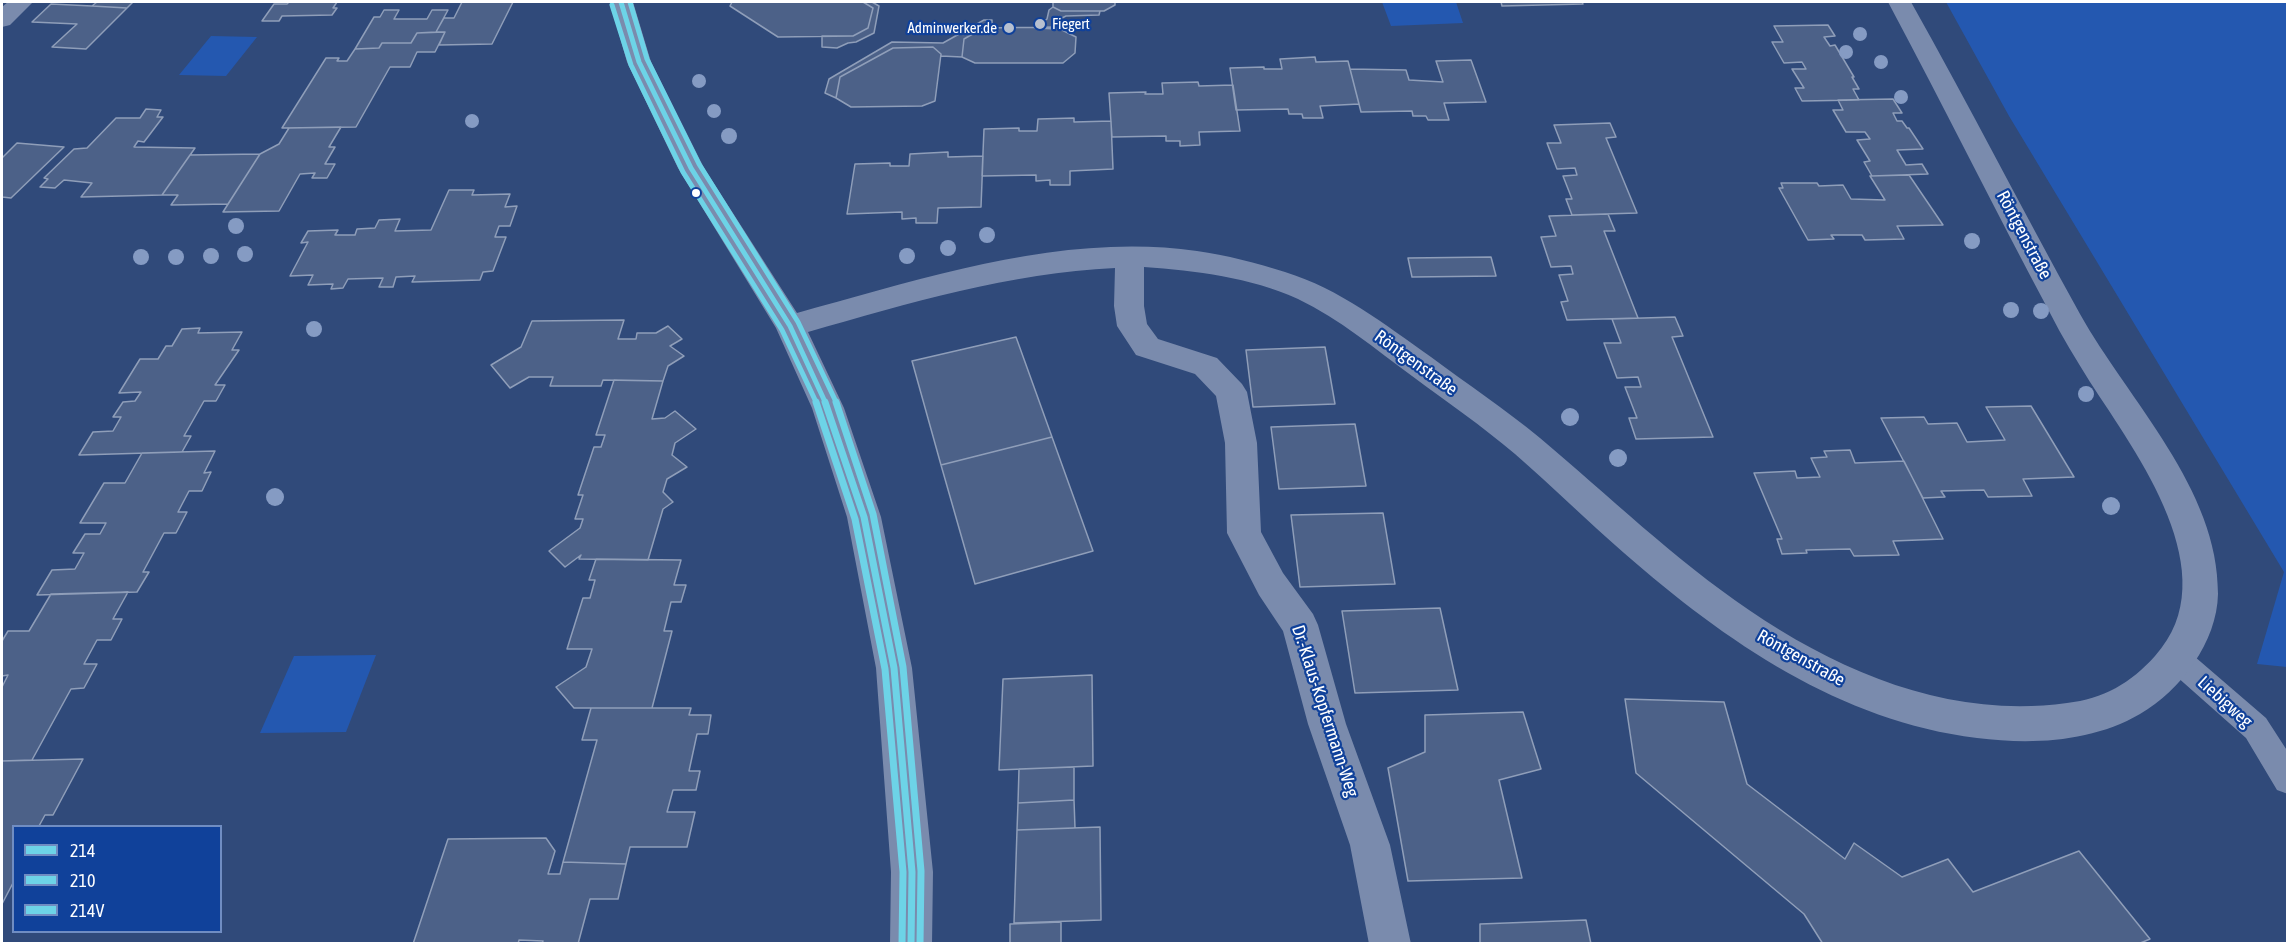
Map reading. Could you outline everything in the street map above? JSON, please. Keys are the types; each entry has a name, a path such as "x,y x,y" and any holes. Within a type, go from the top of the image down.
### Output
{"street":[{"path":"2,20 21,2"},
{"path":"621,2 639,62 691,168 790,326 828,408 864,517 894,668 912,872 911,944"},
{"name":"Röntgenstraße","path":"790,326 910,292 1000,272 1059,262 1130,258 1202,262 1248,271 1307,291 1359,322 1506,428 1639,546 1705,597 1773,646 1824,675 1884,699 1922,711 2010,724 2050,723 2119,707 2150,687 2177,659 2192,630 2200,595 2195,549 2184,514 2164,471 2079,338 1900,2"},
{"name":"Dr.-Klaus-Kopfermann-Weg","path":"1130,258 1129,306 1132,326 1147,347 1206,366 1231,392 1241,443 1244,533 1271,584 1300,625 1327,724 1370,845 1390,944"}],"lane":[{"name":"Liebigweg","path":"2177,659 2256,728 2288,780"}],"shaded area":[{"path":"1382,2 1456,2 1463,23 1391,26"},
{"path":"1946,2 2287,2 2287,667 2257,664 2284,572 2009,116"},
{"path":"211,36 257,37 226,76 179,75"},
{"path":"376,655 346,732 260,733 294,656"}],"building":[{"path":"97,2 133,2 127,8 92,6"},
{"path":"337,2 333,8 337,8 332,15 282,16 279,21 262,21 274,4"},
{"path":"462,2 513,2 492,44 439,45 445,32 436,32 444,18 454,18"},
{"path":"732,2 863,2 873,8 868,28 853,36 778,37 730,6"},
{"path":"863,2 872,2 879,6 874,33 837,48 822,47 822,36 853,36 868,28 873,8"},
{"path":"1053,2 1115,2 1115,5 1104,11 1061,11 1053,7"},
{"path":"1501,2 1582,2 1583,4 1502,6"},
{"path":"51,4 127,8 86,49 52,47 77,24 32,22"},
{"path":"1053,7 1061,11 1100,11 1099,15 1066,16 1060,19 1059,29 1035,28 1047,19 1049,10"},
{"path":"384,10 399,10 394,19 427,19 432,10 448,10 436,32 417,33 411,43 382,43 379,48 355,49 374,17 380,17"},
{"path":"984,20 992,20 992,28 983,28 964,39 962,57 941,56 933,47 893,48 840,77 836,98 825,93 829,79 892,42 943,43"},
{"path":"1828,25 1835,36 1824,37 1830,46 1835,45 1854,77 1852,77 1859,89 1853,89 1859,100 1802,101 1795,88 1804,88 1792,69 1806,69 1802,62 1784,63 1772,42 1783,42 1774,26"},
{"path":"1056,27 1076,37 1075,53 1063,63 975,63 962,57 964,39 983,28"},
{"path":"445,32 435,52 417,52 410,67 390,67 356,127 282,128 326,58 339,58 337,61 347,61 355,49 379,48 382,43 411,43 417,33"},
{"path":"933,47 941,54 935,101 922,106 851,107 836,98 840,77 893,48"},
{"path":"1315,57 1316,62 1348,61 1359,104 1320,106 1323,118 1303,118 1302,114 1289,114 1288,109 1236,110 1230,68 1282,69 1280,59"},
{"path":"1471,60 1486,102 1444,103 1449,120 1428,120 1426,116 1413,116 1412,111 1361,112 1350,69 1406,70 1409,80 1443,82 1436,61"},
{"path":"1198,82 1199,86 1233,85 1240,131 1199,132 1200,145 1180,146 1180,141 1166,141 1166,136 1112,137 1109,93 1163,94 1162,83"},
{"path":"1893,99 1902,113 1893,113 1897,121 1902,121 1909,128 1923,149 1897,150 1906,165 1922,164 1928,174 1872,176 1864,162 1870,161 1857,140 1870,139 1865,132 1846,132 1833,110 1843,110 1838,100"},
{"path":"146,109 161,110 157,117 163,117 144,142 138,141 134,147 195,148 162,195 81,197 92,183 64,180 55,188 40,187 48,179 44,178 74,149 87,148 116,118 140,118"},
{"path":"1074,118 1074,122 1111,121 1113,169 1070,171 1070,185 1050,185 1050,180 1036,181 1036,175 982,176 984,129 1019,128 1019,131 1037,131 1038,119"},
{"path":"1610,123 1616,137 1606,138 1637,213 1572,215 1566,199 1572,199 1563,176 1577,175 1575,168 1557,169 1547,143 1561,143 1554,125"},
{"path":"341,127 329,147 335,147 325,164 335,164 327,178 312,178 315,173 300,174 279,211 223,212 260,154 279,144 289,128"},
{"path":"17,143 64,147 11,198 2,197 2,158"},
{"path":"948,152 948,157 983,156 981,207 938,208 937,223 916,223 916,218 902,219 902,212 847,214 855,164 890,163 890,166 909,166 910,154"},
{"path":"260,154 228,204 171,205 178,195 162,195 190,155"},
{"path":"1909,175 1943,225 1897,226 1904,239 1865,240 1862,235 1831,235 1834,239 1808,240 1779,188 1783,188 1781,183 1843,185 1851,199 1885,200 1870,176"},
{"path":"449,190 474,190 472,195 510,194 505,207 517,206 510,226 499,226 495,237 506,237 493,271 483,272 480,280 412,282 415,276 396,277 393,287 379,287 383,278 348,279 343,288 331,289 333,284 308,285 313,275 290,276 308,242 301,243 308,231 338,230 335,235 355,235 357,229 375,228 379,220 400,219 395,231 431,230"},
{"path":"1608,214 1615,231 1604,231 1638,318 1567,320 1561,302 1568,301 1559,275 1573,274 1571,266 1551,267 1541,237 1556,236 1549,216"},
{"path":"1491,257 1496,276 1412,277 1408,258"},
{"path":"1675,317 1683,336 1672,337 1713,437 1636,439 1629,418 1637,418 1625,387 1641,387 1638,377 1617,378 1604,343 1621,343 1612,319"},
{"path":"624,320 618,339 636,339 637,333 656,333 668,326 682,339 670,346 684,356 668,366 663,381 603,380 601,386 550,386 553,377 529,377 510,388 491,365 521,347 532,321"},
{"path":"200,328 198,333 242,332 232,350 239,350 215,385 225,385 216,401 204,401 184,436 191,436 182,452 79,455 93,432 113,431 121,417 113,417 123,402 135,401 141,392 119,393 140,359 158,359 166,346 172,346 182,329"},
{"path":"1016,337 1052,437 941,465 912,361"},
{"path":"1325,347 1335,404 1253,407 1246,350"},
{"path":"614,380 663,381 652,419 665,418 675,411 696,429 675,443 672,455 687,467 667,479 663,492 673,502 663,509 648,560 579,559 581,555 565,567 549,551 580,528 583,519 575,519 583,495 578,495 594,447 601,447 605,435 596,435"},
{"path":"2031,406 2074,477 2023,479 2032,496 1988,497 1984,490 1941,491 1945,497 1923,498 1881,418 1924,417 1928,424 1957,423 1967,442 2005,440 1986,407"},
{"path":"1355,424 1366,486 1279,489 1271,427"},
{"path":"1052,437 1093,551 975,584 941,465"},
{"path":"1850,450 1855,463 1904,461 1943,539 1893,541 1899,555 1854,556 1850,549 1806,550 1807,553 1782,554 1777,539 1782,539 1754,473 1795,471 1797,478 1820,477 1811,458 1827,457 1824,451"},
{"path":"215,451 204,473 211,472 202,491 189,491 178,512 187,512 176,533 164,533 143,572 149,572 137,592 37,595 52,570 75,569 84,553 73,553 85,534 100,534 106,523 80,523 104,483 125,483 142,453"},
{"path":"1383,513 1395,584 1300,587 1291,515"},
{"path":"596,559 681,560 674,585 686,585 681,602 671,602 664,631 672,631 652,708 574,708 556,687 586,667 592,649 567,649 583,598 590,598 595,580 589,580"},
{"path":"128,592 113,619 122,619 111,640 97,640 84,664 97,664 84,688 71,689 32,760 2,761 2,687 8,675 2,676 2,641 8,631 29,631 51,594"},
{"path":"1440,608 1458,690 1355,693 1342,611"},
{"path":"1092,675 1093,766 999,770 1003,679"},
{"path":"1625,699 1724,702 1747,784 1845,859 1854,843 1902,877 1948,859 1973,892 2079,851 2150,939 2138,944 1823,944 1804,914 1636,773"},
{"path":"591,708 691,708 689,715 711,715 708,734 697,734 689,771 700,771 696,790 673,790 667,812 695,812 687,847 630,847 626,864 563,862 597,740 582,740"},
{"path":"1523,712 1541,769 1499,780 1522,878 1408,881 1388,768 1425,752 1425,715"},
{"path":"83,759 53,815 45,815 40,825 12,825 12,885 2,904 2,761"},
{"path":"1074,767 1074,800 1018,803 1019,769"},
{"path":"1074,800 1075,828 1017,830 1018,803"},
{"path":"1100,827 1101,920 1014,923 1017,830"},
{"path":"546,838 555,851 548,874 560,874 563,862 626,864 618,899 590,899 578,944 542,944 543,941 519,940 518,944 413,944 448,839"},
{"path":"1586,920 1591,944 1480,944 1480,924"},
{"path":"1061,922 1061,944 1010,944 1010,924"}],"transit line":[{"name":"214","path":"621,2 639,62 691,168 790,326 828,408 864,517 894,668 912,872 911,944"},
{"name":"214V","path":"630,2 647,59 699,164 798,322 837,405 873,514 903,667 921,871 920,944"},
{"name":"210","path":"612,5 631,65 683,172 782,330 820,411 855,519 885,669 903,872 902,944"}],"place":[{"name":"Fiegert","path":"1040,24"},
{"name":"Adminwerker.de","path":"1009,28"}]}
